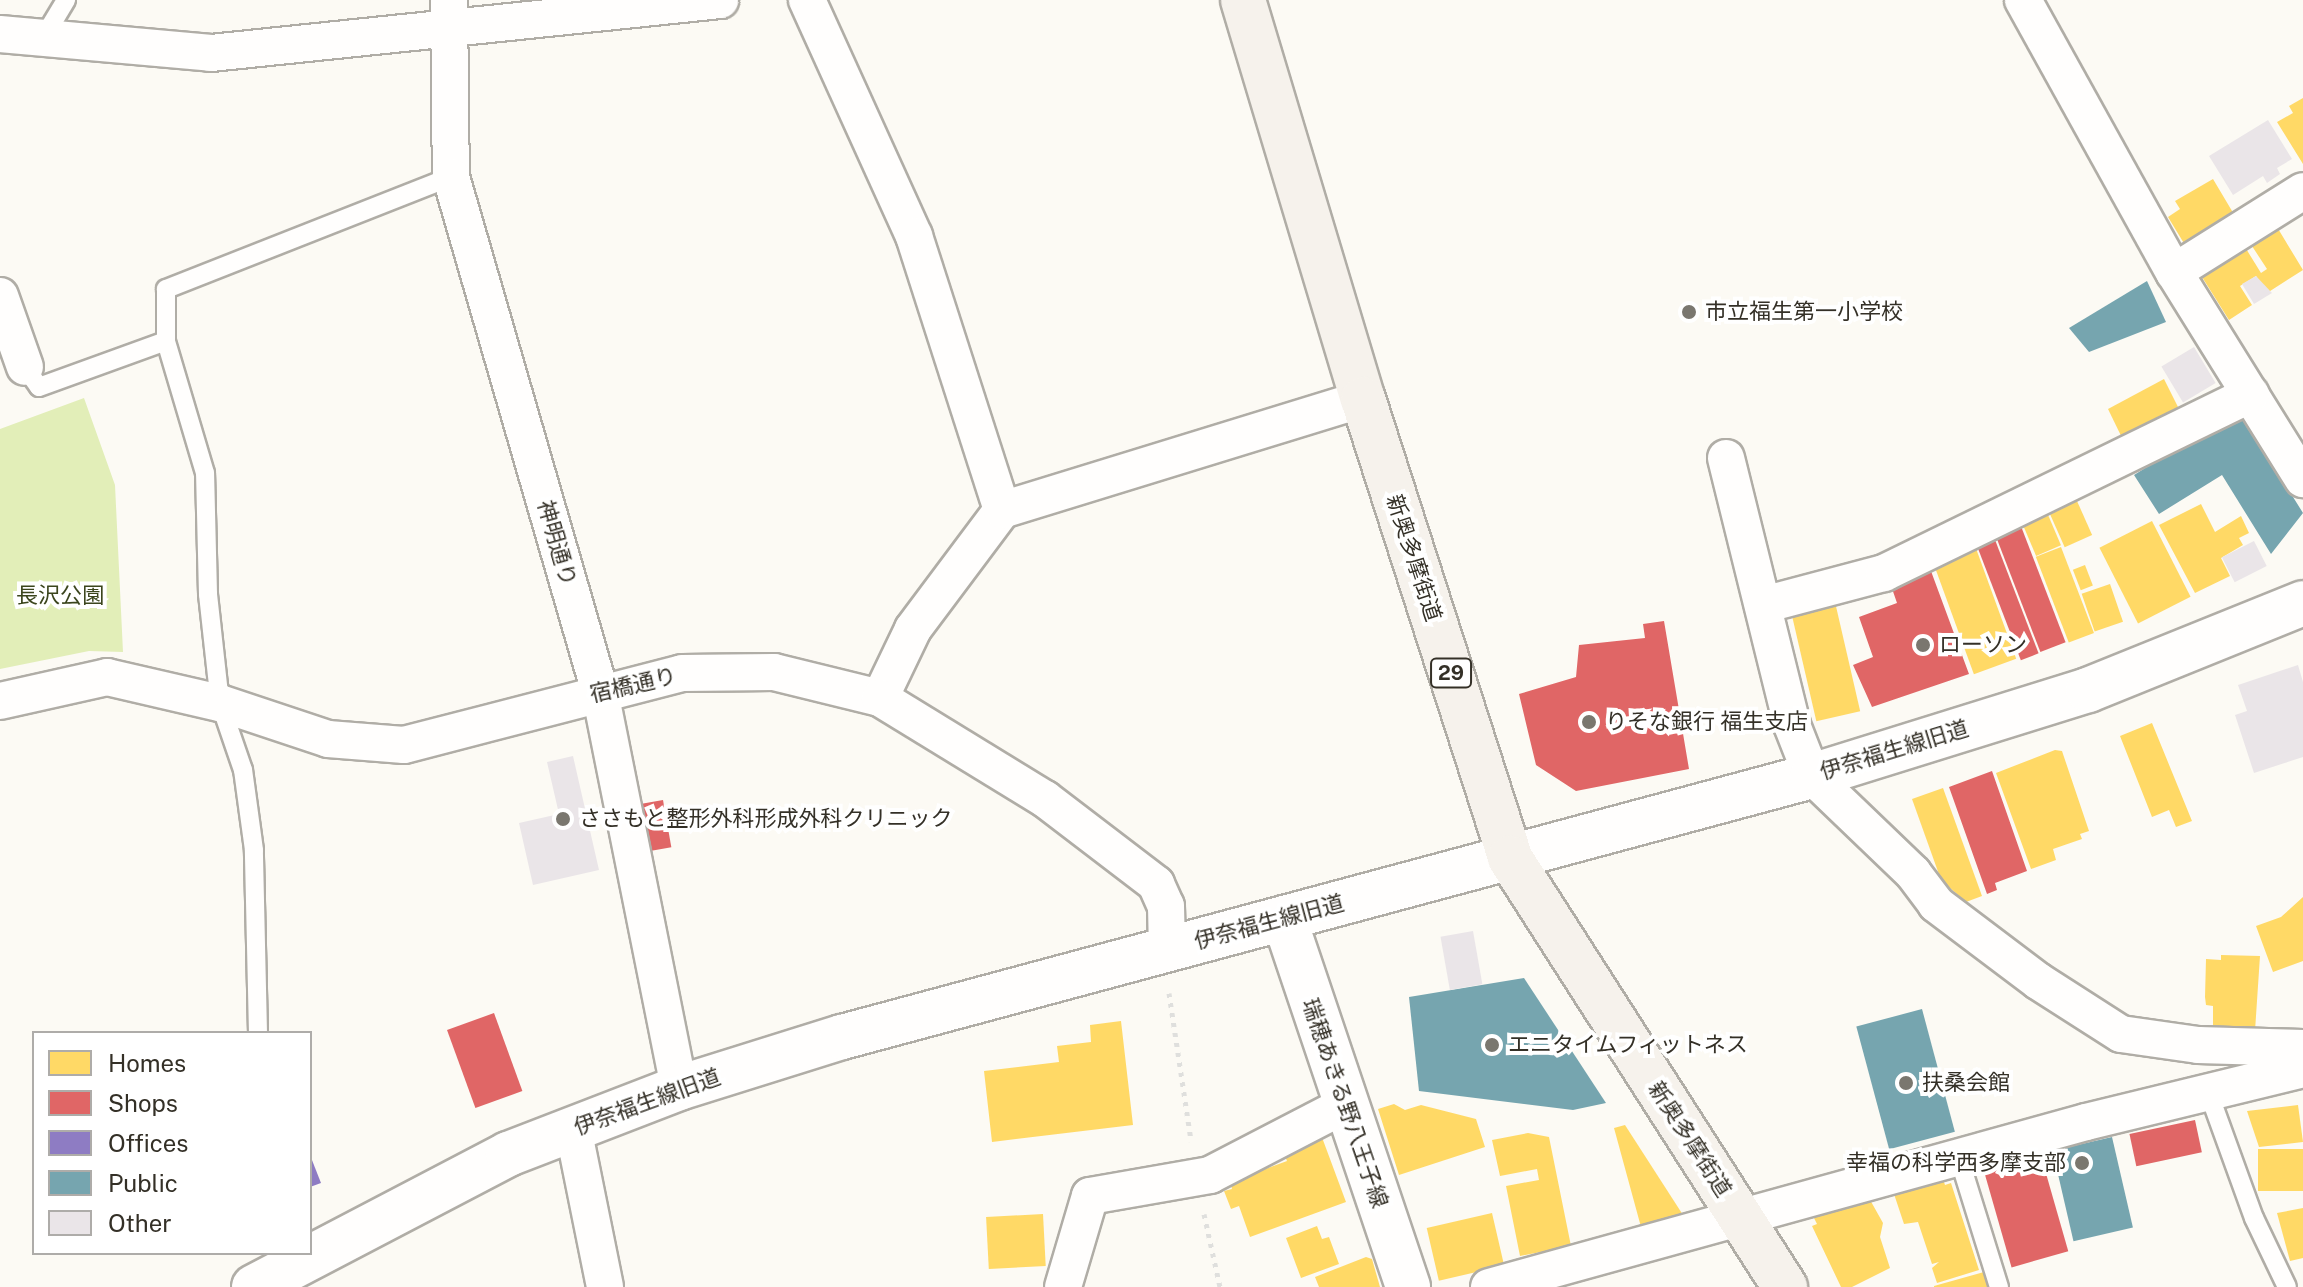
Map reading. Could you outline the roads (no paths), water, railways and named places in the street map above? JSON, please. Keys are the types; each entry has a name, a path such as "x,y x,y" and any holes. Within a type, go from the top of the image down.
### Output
{"main road":[{"name":"新奥多摩街道","path":"1243,0 1363,399 1510,858 1785,1287"}],"street":[{"path":"0,34 45,35 211,53 450,12 720,0"},
{"path":"807,0 914,236 1002,510"},
{"path":"2026,1 2174,272 2303,479"},
{"name":"神明通り","path":"450,12 451,177 600,692 679,1088"},
{"path":"2174,272 2303,191"},
{"path":"0,296 25,367"},
{"path":"1763,605 1884,573 2251,394"},
{"path":"880,698 913,629 1002,510 1363,399"},
{"path":"1726,458 1792,725 1812,776 1913,873 1936,904 2038,981 2121,1034 2176,1043 2303,1048"},
{"name":"伊奈福生線旧道","path":"312,1251 508,1154 679,1088 842,1037 1812,776 2088,690 2303,603"},
{"name":"宿橋通り","path":"0,701 107,677 220,703 328,739 404,745 682,673 774,672 880,698 1045,799 1156,884 1166,906 1167,949"},
{"name":"瑞穂あきる野八王子線","path":"1284,918 1343,1106 1408,1287"},
{"path":"2176,1043 2198,1069 2199,1093"},
{"path":"1489,1287 2199,1093 2303,1069"},
{"path":"1063,1287 1090,1196 1210,1175 1343,1106"},
{"path":"573,1128 605,1287"},
{"name":"伊奈福生線旧道","path":"260,1277 304,1255"}],"lane":[{"path":"45,35 66,0"},
{"path":"258,1031 254,850 243,770 220,703 208,594 205,473 166,341 166,289 451,177"},
{"path":"25,367 39,387 166,341"},
{"path":"2199,1093 2287,1287"},
{"path":"1959,1158 1999,1287"}],"place":[{"name":"市立福生第一小学校","path":"1689,312"},
{"name":"ローソン","path":"1923,645"},
{"name":"りそな銀行 福生支店","path":"1589,722"},
{"name":"ささもと整形外科形成外科クリニック","path":"563,819"},
{"name":"エニタイムフィットネス","path":"1492,1045"},
{"name":"扶桑会館","path":"1906,1083"},
{"name":"幸福の科学西多摩支部","path":"2082,1163"}],"park label":[{"name":"長沢公園","path":"60,596"}]}
